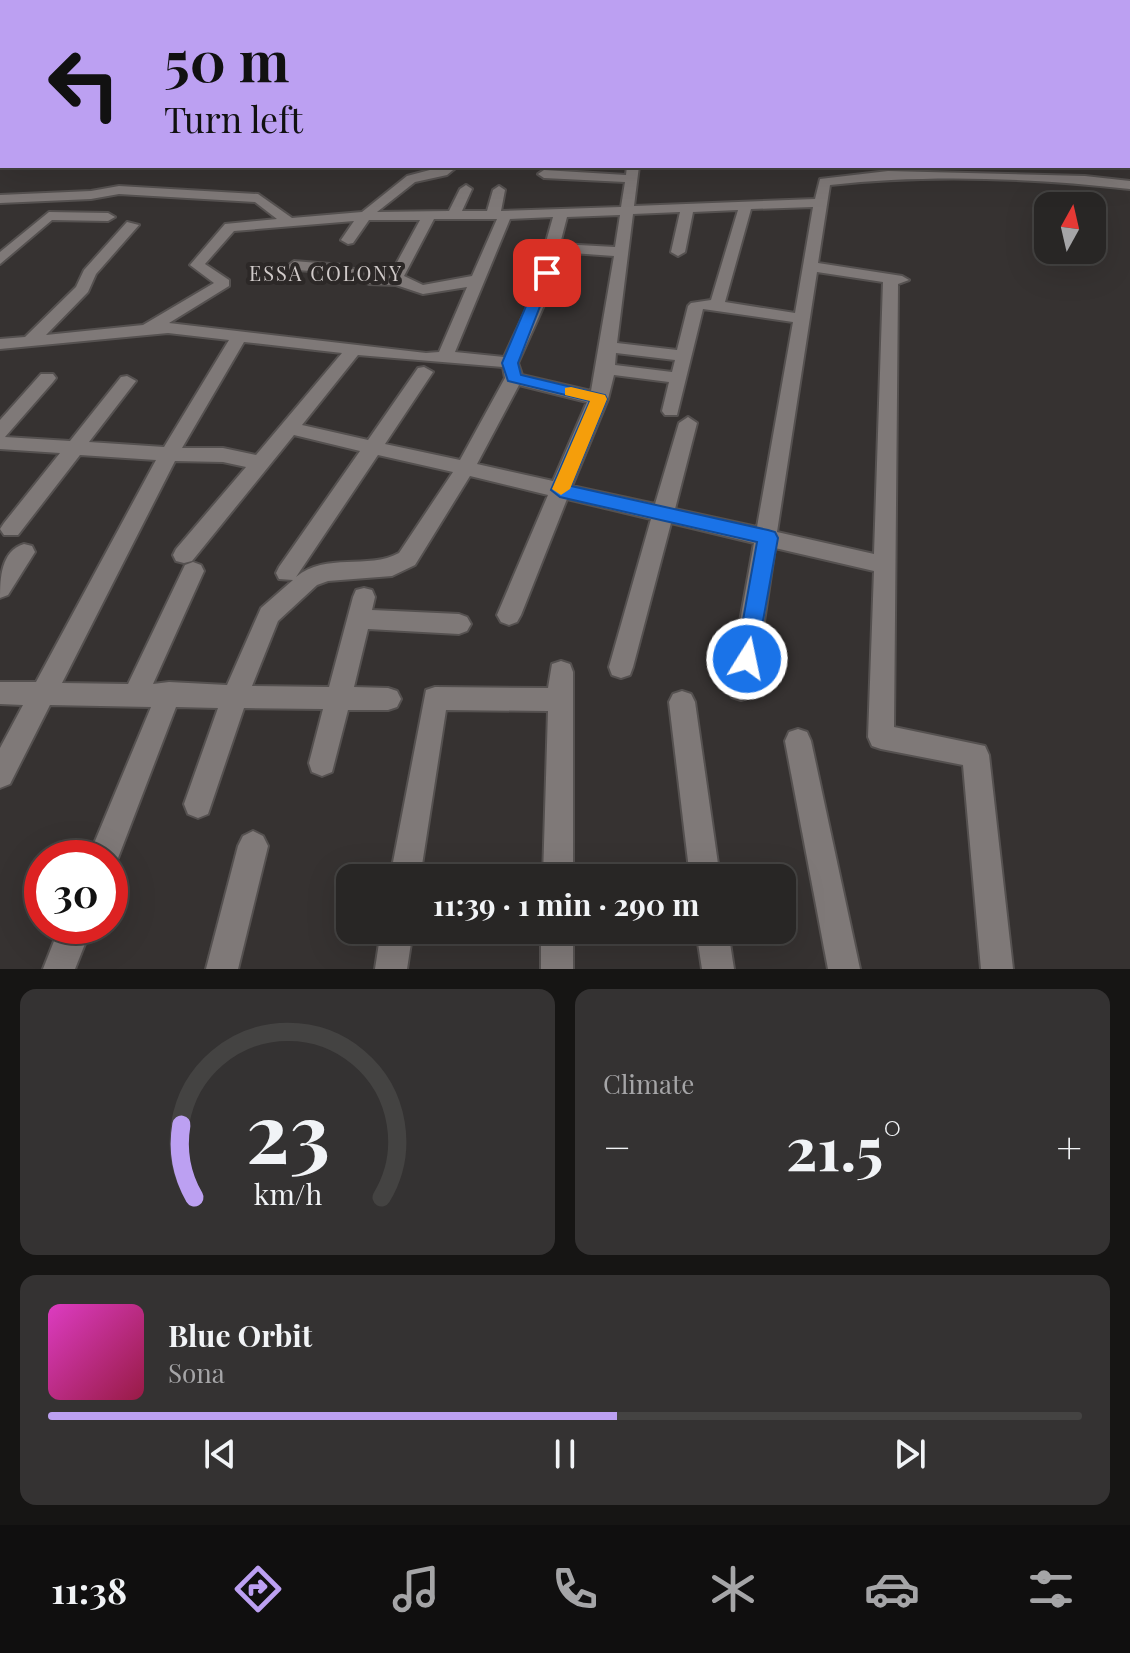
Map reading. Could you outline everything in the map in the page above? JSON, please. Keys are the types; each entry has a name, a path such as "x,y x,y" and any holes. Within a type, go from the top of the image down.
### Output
{"street":[{"path":"348,240 358,220 408,180 446,172 450,168"},
{"path":"833,168 842,179"},
{"path":"741,689 768,538 799,318 824,182 886,171 948,172 1130,185"},
{"path":"509,615 599,399 611,347 632,173 544,174"},
{"path":"453,216 466,189"},
{"path":"0,199 63,197 119,190 258,198 287,220"},
{"path":"445,356 478,279 499,215 499,190"},
{"path":"0,260 49,216 63,197"},
{"path":"149,329 224,283 197,265 230,227 365,216 499,215 818,203"},
{"path":"717,305 745,207"},
{"path":"678,252 687,209"},
{"path":"198,804 235,696 269,615 309,579 325,572 392,567 407,559 465,469 512,370 537,303 561,213"},
{"path":"49,216 108,217"},
{"path":"397,281 396,277 429,216"},
{"path":"30,341 83,289 89,273 132,225"},
{"path":"553,248 622,252"},
{"path":"279,278 289,266 296,265 342,269 374,281 397,281 426,290 478,279"},
{"path":"809,266 896,280 881,737 976,755 997,969"},
{"path":"621,667 662,513 680,417 679,378 696,306 717,305 799,318"},
{"path":"0,344 149,329 240,335 353,351 426,358 445,356 512,370 599,399"},
{"path":"0,775 169,454 240,335"},
{"path":"611,347 684,356"},
{"path":"136,693 189,563 260,463 353,351"},
{"path":"607,369 679,378"},
{"path":"287,573 424,372"},
{"path":"0,432 47,378"},
{"path":"11,529 127,381"},
{"path":"289,428 886,565"},
{"path":"0,443 223,455 260,463"},
{"path":"311,537 323,559 325,572"},
{"path":"0,589 24,552"},
{"path":"322,763 361,608 459,624"},
{"path":"558,864 561,672"},
{"path":"0,693 169,693 388,699"},
{"path":"110,840 169,693"},
{"path":"407,864 435,698 561,700"},
{"path":"682,702 703,864"},
{"path":"798,741 844,969"},
{"path":"222,969 253,846"},
{"path":"59,969 69,944"},
{"path":"391,969 395,944"},
{"path":"557,944 557,969"},
{"path":"714,944 718,969"}],"slow traffic":[{"path":"561,489 599,399 571,392"}],"district":[{"name":"ESSA COLONY","path":"326,274"}],"route":[{"path":"547,273 510,363 514,378 599,399 560,490 768,538 747,659"}]}
